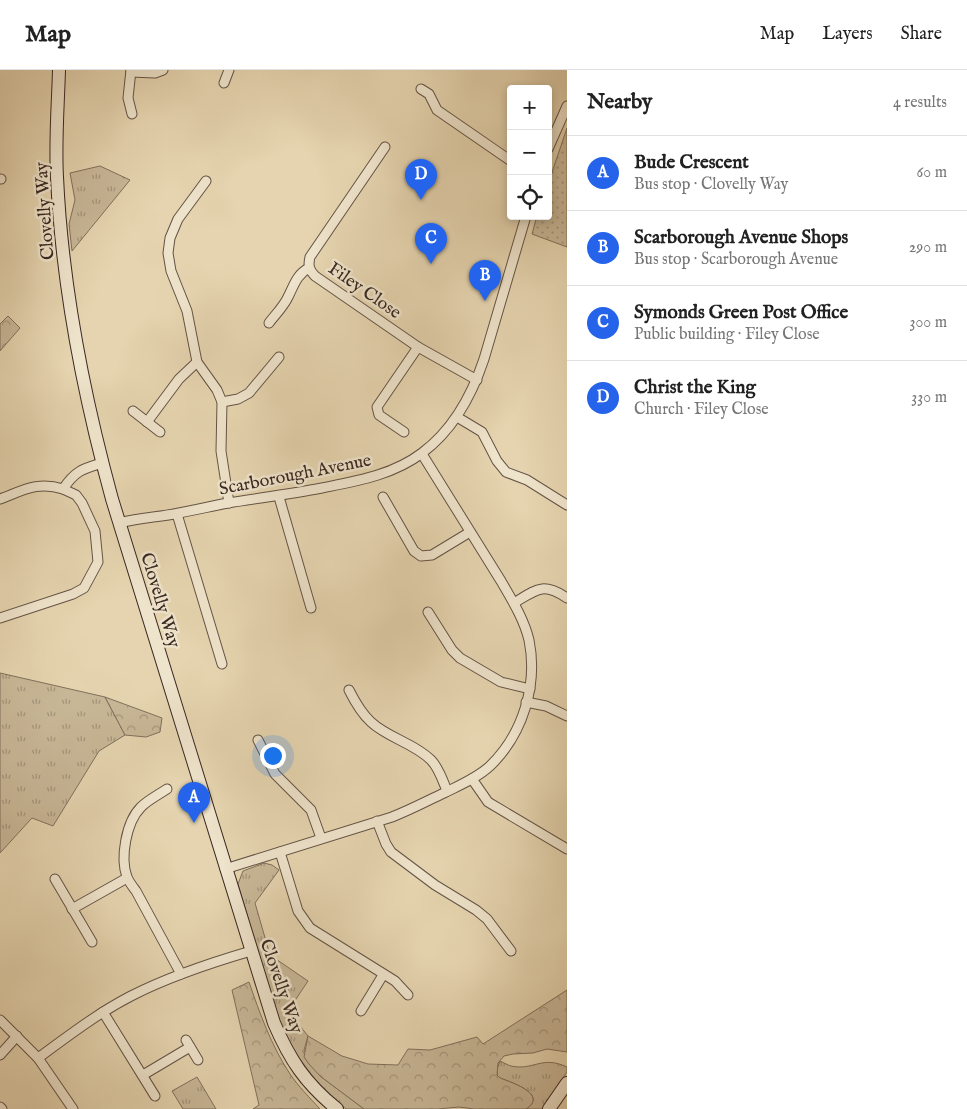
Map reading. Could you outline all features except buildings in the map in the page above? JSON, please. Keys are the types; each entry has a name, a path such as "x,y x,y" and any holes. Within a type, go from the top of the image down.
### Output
{"street":[{"name":"Clovelly Way","path":"59,70 57,176 66,280 78,359 102,463 225,869 274,1023 296,1068 321,1096 336,1109"},
{"path":"132,114 128,98 131,71 155,73 163,70"},
{"path":"224,83 229,70"},
{"path":"421,89 429,94 437,110 507,158"},
{"path":"552,140 567,106"},
{"name":"Filey Close","path":"385,146 310,257 309,268 315,276 418,347 476,380"},
{"path":"206,182 178,219 170,238 168,253 171,271 187,311 197,362 217,390 222,402 221,452 228,503"},
{"name":"Scarborough Avenue","path":"119,523 177,514 228,503 278,497 357,481 387,472 422,454 457,417 476,380 484,359 525,220"},
{"path":"269,323 289,296 290,290 301,272 309,268"},
{"path":"404,432 379,415 377,407 418,347"},
{"path":"222,402 238,399 249,393 279,357"},
{"path":"147,422 179,379 197,362"},
{"path":"133,411 160,432"},
{"path":"457,417 482,432 497,461 506,472 527,480 567,505"},
{"path":"225,869 411,809 472,779 489,767 516,730 530,689 531,661 528,639 514,603 422,454"},
{"path":"64,489 70,478 78,472 102,463"},
{"path":"0,499 39,485 50,485 76,495 82,502 95,531 98,562 84,588 73,594 0,618"},
{"path":"278,497 311,608"},
{"path":"383,497 414,551 421,556 432,555 470,532"},
{"path":"177,514 222,664"},
{"path":"514,603 540,589 555,590 567,598"},
{"path":"428,612 452,650 460,658 501,682 530,689"},
{"path":"349,690 360,710 372,723 432,761 447,791"},
{"path":"526,702 546,706 567,716"},
{"path":"258,740 275,774 311,810 321,838"},
{"path":"472,779 488,802 567,849"},
{"path":"167,789 140,808 133,819 124,851 127,878 181,974"},
{"path":"377,821 391,852 435,885 476,910 487,919 511,951"},
{"path":"280,852 302,920 310,928 399,985 408,995"},
{"path":"72,909 127,878"},
{"path":"55,879 92,942"},
{"path":"38,1058 104,1012 131,996 181,974 251,951"},
{"path":"361,1011 383,975"},
{"path":"104,1012 155,1096"},
{"path":"0,1020 38,1058 72,1109"},
{"path":"0,1055 17,1036"},
{"path":"143,1075 188,1044 198,1060"},
{"path":"549,1109 567,1083"}],"green space":[{"path":"567,128 567,247 532,234 536,220 552,220 552,172"},
{"path":"100,166 130,180 72,251 69,224 75,200 70,173"},
{"path":"8,316 20,328 0,351 0,324"},
{"path":"0,673 105,697 125,735 99,751 53,826 32,818 0,853"},
{"path":"105,697 162,718 160,732 146,737 125,735"},
{"path":"264,863 272,865 279,870 255,903 270,955 308,981 288,1011 308,1036 304,1050 320,1076 364,1109 346,1109 324,1090 298,1056 277,1017 238,884 243,871"},
{"path":"249,982 266,1029 283,1063 297,1083 320,1109 253,1109 259,1105 232,990"},
{"path":"567,990 567,1052 547,1049 533,1053 513,1054 504,1056 498,1063 497,1075 500,1078 525,1089 531,1094 533,1098 532,1104 526,1109 474,1109 459,1107 438,1109 364,1109 320,1076 304,1057 308,1036 342,1056 368,1064 398,1065 408,1049 430,1050 477,1037 483,1044"},
{"path":"500,1061 519,1067 551,1062 567,1067 567,1072 542,1109 526,1109 532,1104 533,1098 531,1094 497,1075"},
{"path":"197,1077 216,1109 183,1109 172,1091"}],"place":[{"name":"Christ the King","path":"421,200"},
{"name":"Symonds Green Post Office","path":"431,264"},
{"name":"Scarborough Avenue Shops","path":"485,301"},
{"name":"Bude Crescent","path":"194,823"}]}
